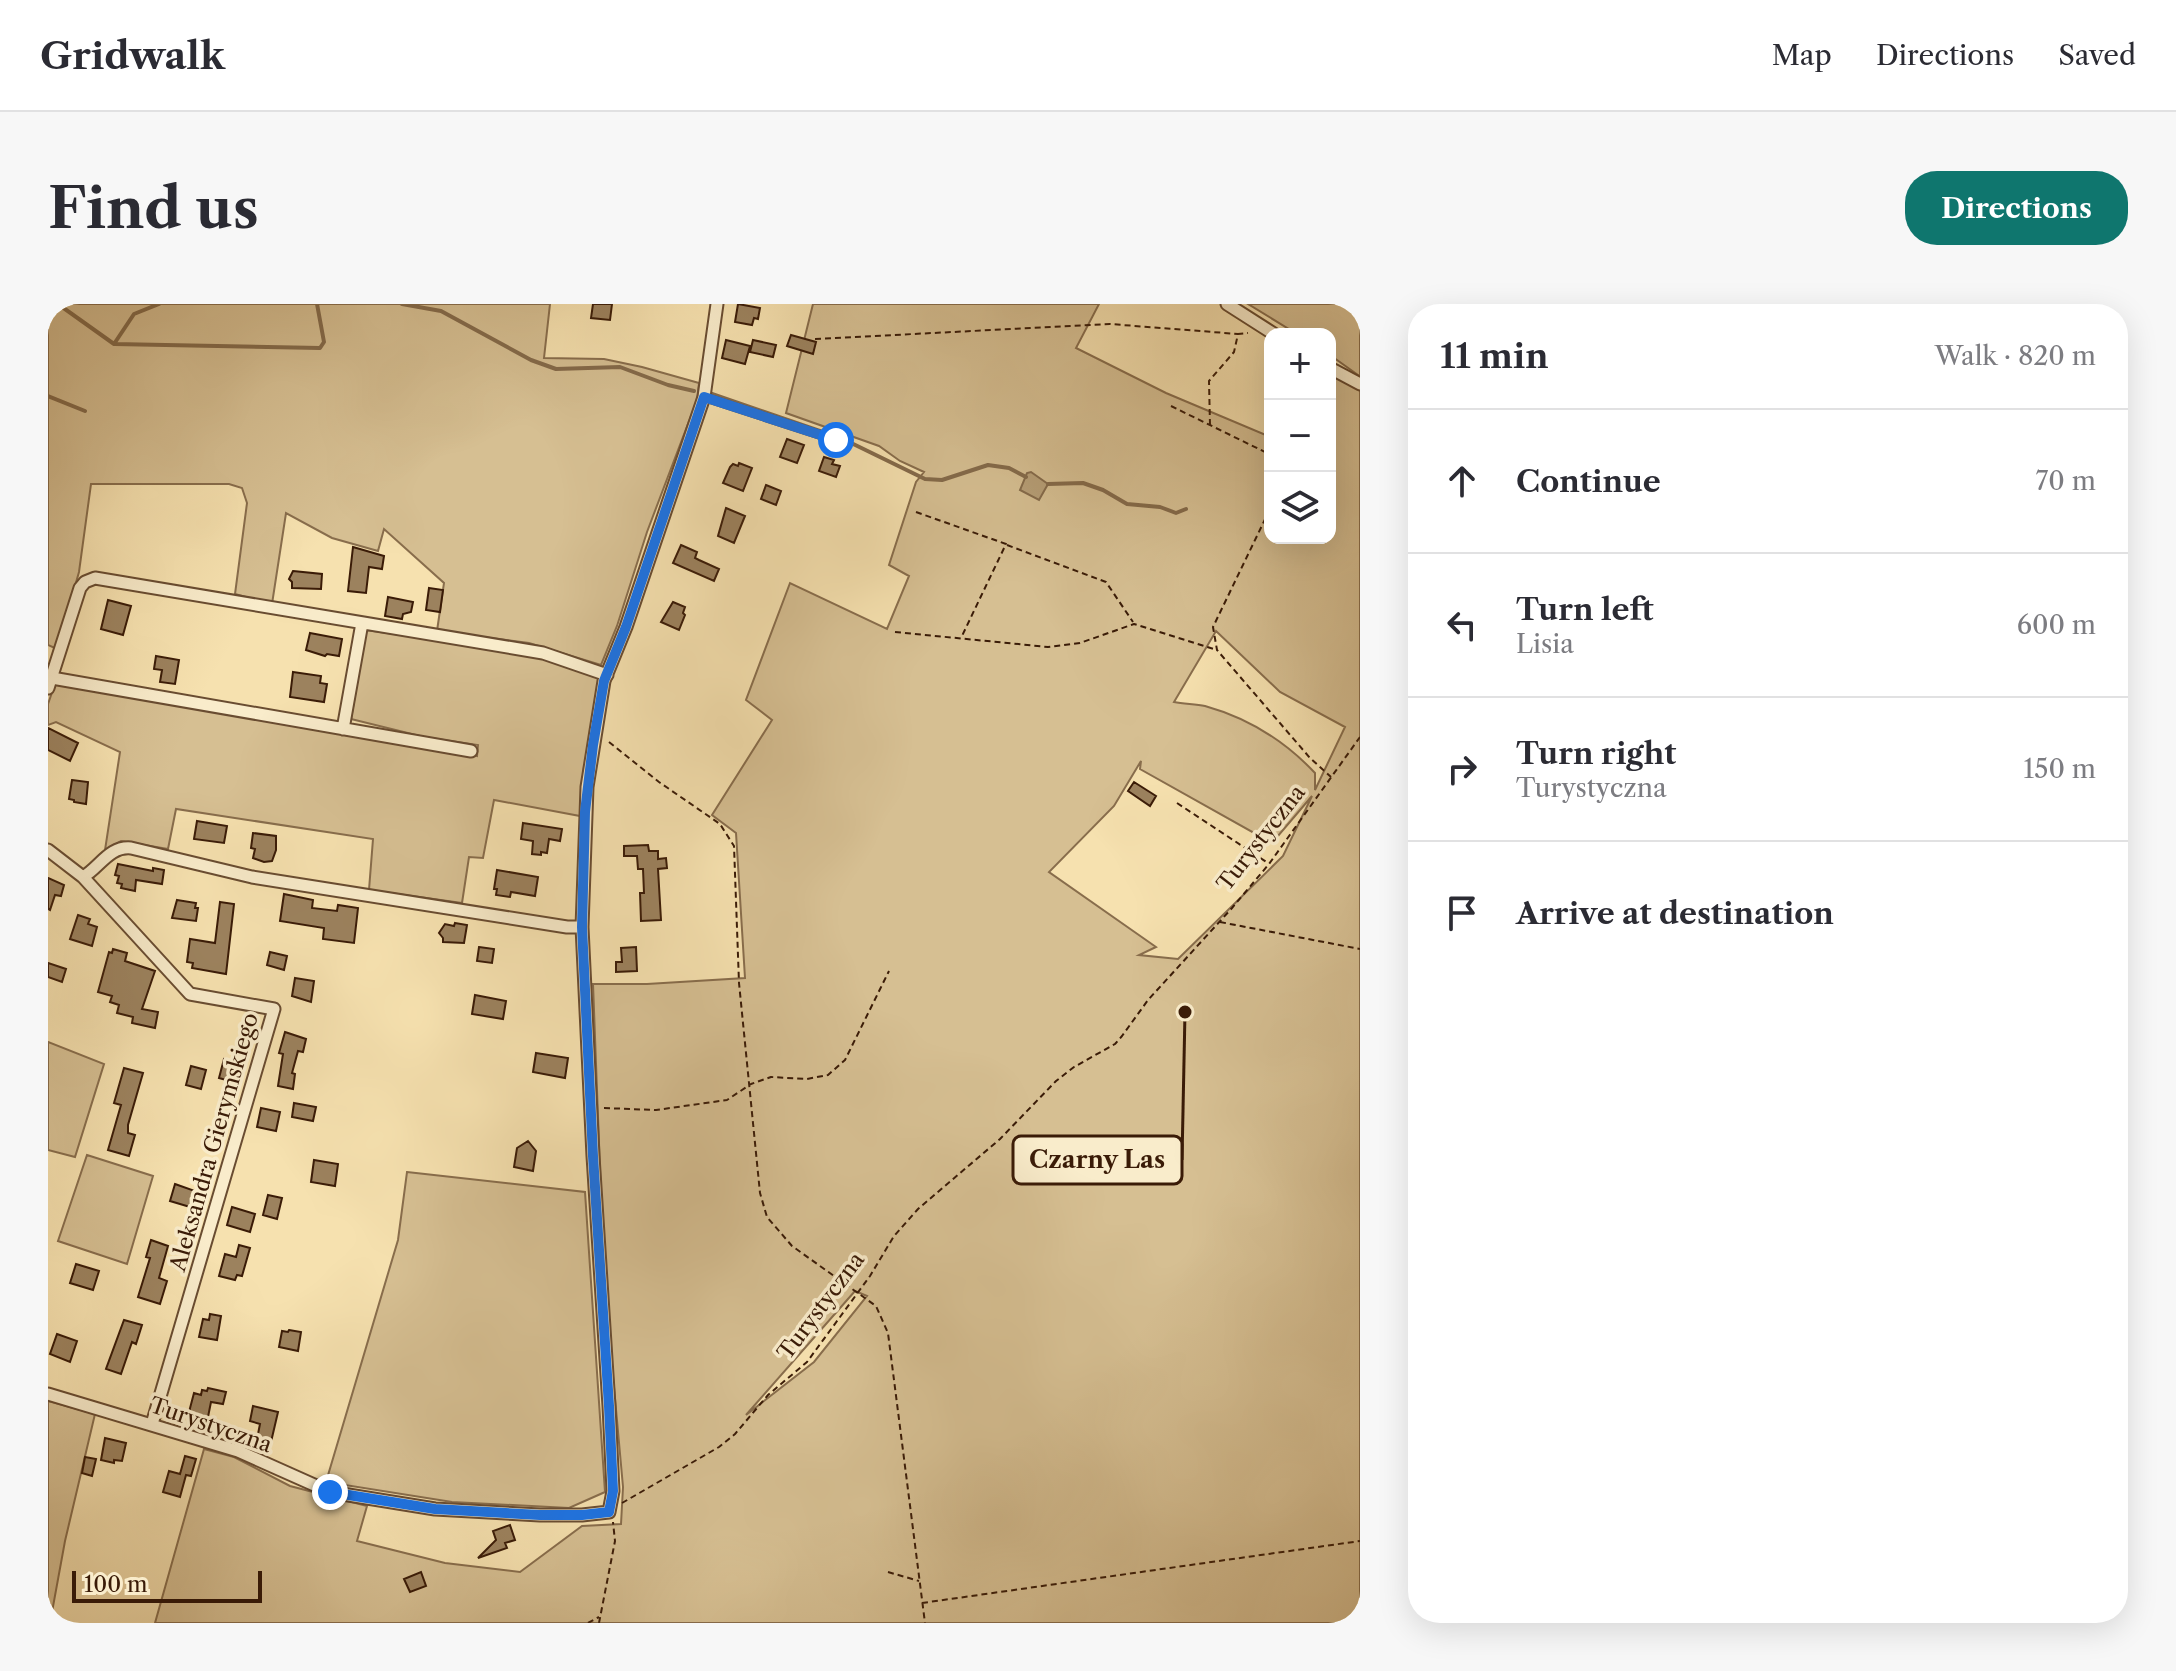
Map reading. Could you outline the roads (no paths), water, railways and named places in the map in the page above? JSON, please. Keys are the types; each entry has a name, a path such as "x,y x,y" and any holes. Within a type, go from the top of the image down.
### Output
{"street":[{"path":"83,877 115,850 131,848 236,874 370,898 582,927 585,812 595,731 607,675 704,397 717,304"},
{"path":"1227,304 1264,328"},
{"path":"1336,371 1360,384"},
{"path":"471,751 50,683 80,588 87,580 95,578 543,653 607,675"},
{"path":"343,729 362,623"},
{"name":"Aleksandra Gierymskiego","path":"48,850 83,877 190,994 274,1009 152,1424"},
{"name":"Turystyczna","path":"48,1394 238,1451 330,1492 435,1509 540,1515 609,1512 613,1491 582,927"}],"lane":[{"path":"704,397 836,440"}],"waterway":[{"path":"58,304 114,344 134,314 159,304"},
{"path":"114,344 320,348 324,342 317,304"},
{"path":"402,304 441,311 531,360 556,369 620,367 694,391"},
{"path":"709,393 843,439 925,479 942,480 988,465 1009,468 1026,477"},
{"path":"48,396 85,411"},
{"path":"1048,484 1083,483 1127,504 1160,507 1176,513 1186,509"}],"place":[{"name":"Czarny Las","path":"1185,1012"}]}
